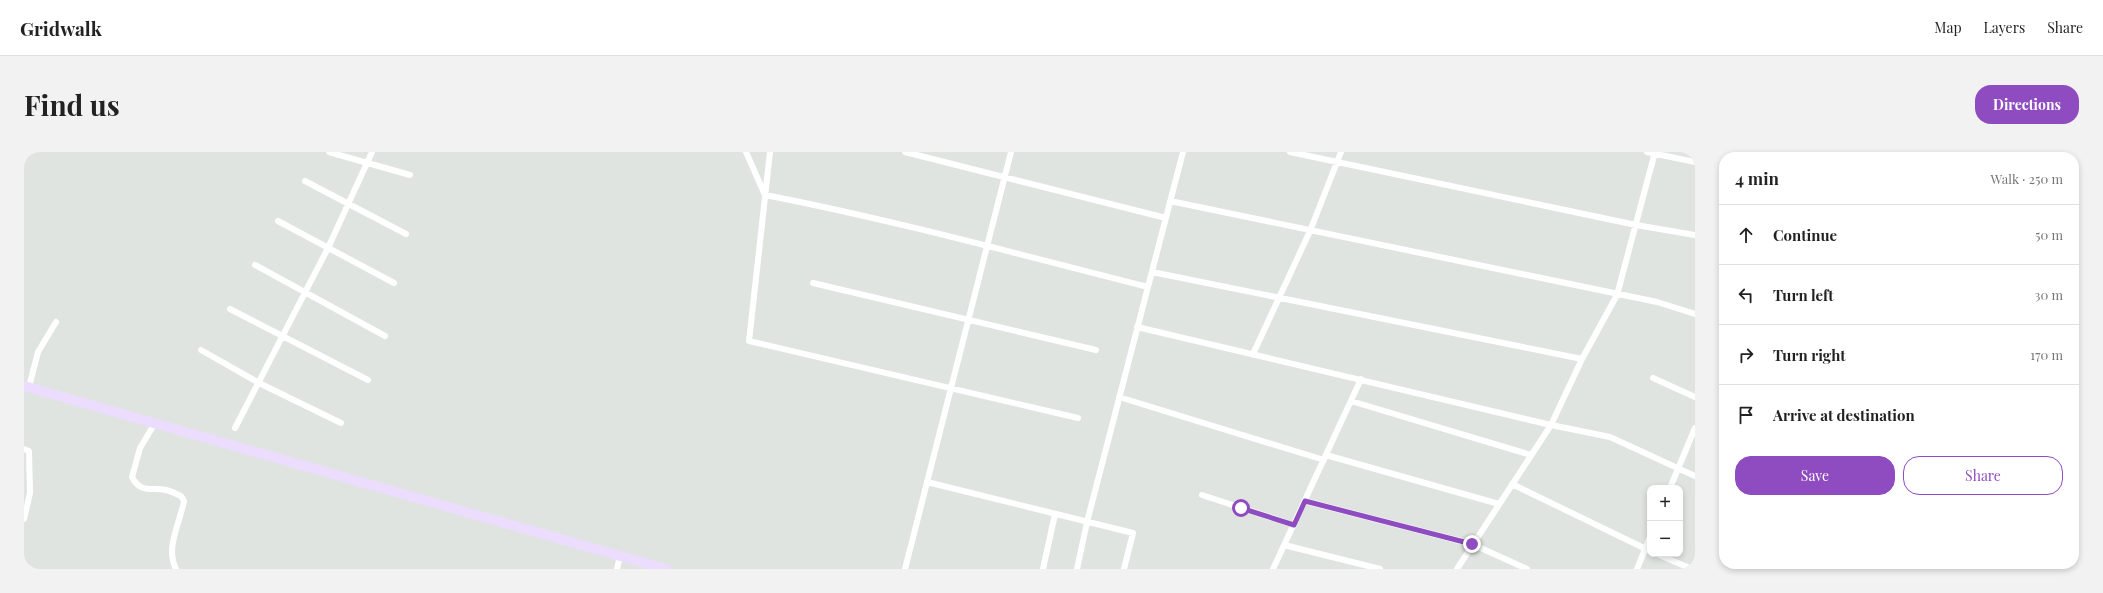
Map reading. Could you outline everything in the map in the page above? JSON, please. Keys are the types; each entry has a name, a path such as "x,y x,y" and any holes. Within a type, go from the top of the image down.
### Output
{"main road":[{"path":"26,387 666,569"}],"street":[{"path":"329,152 410,175"},
{"path":"235,428 350,204 372,152"},
{"path":"746,152 765,195"},
{"path":"770,152 749,341 1078,418"},
{"path":"904,152 1005,176 1166,218"},
{"path":"904,569 1011,152"},
{"path":"1077,569 1087,522 1183,152"},
{"path":"1290,152 1636,225 1695,235"},
{"path":"1253,354 1310,231 1341,152"},
{"path":"1648,152 1695,162"},
{"path":"1457,569 1551,425 1582,359 1616,295 1655,153"},
{"path":"305,181 406,234"},
{"path":"765,195 816,205 987,246 1148,287"},
{"path":"1170,201 1616,295 1657,302 1695,314"},
{"path":"278,221 394,283"},
{"path":"255,265 385,336"},
{"path":"1152,272 1582,359"},
{"path":"813,283 1096,350"},
{"path":"230,309 368,380"},
{"path":"26,387 38,352 56,322"},
{"path":"1138,327 1551,425 1610,437 1695,476"},
{"path":"201,350 259,383 342,423"},
{"path":"1653,378 1695,396"},
{"path":"1273,569 1362,379"},
{"path":"1119,397 1325,457 1499,504"},
{"path":"1351,401 1531,455"},
{"path":"155,423 140,448 132,478 136,485 147,489 166,490 181,496 184,501 172,545 173,562 176,569"},
{"path":"1671,485 1695,428"},
{"path":"24,449 29,451 30,493 24,519"},
{"path":"927,482 1133,533 1124,569"},
{"path":"1512,484 1647,550"},
{"path":"1202,495 1294,525"},
{"path":"1305,501 1472,544 1527,569"},
{"path":"1044,569 1055,514"},
{"path":"1284,545 1380,569"},
{"path":"1637,569 1647,552"},
{"path":"617,569 620,556"},
{"path":"1664,557 1692,569"}],"route":[{"path":"1241,508 1294,525 1305,501 1472,544"}]}
